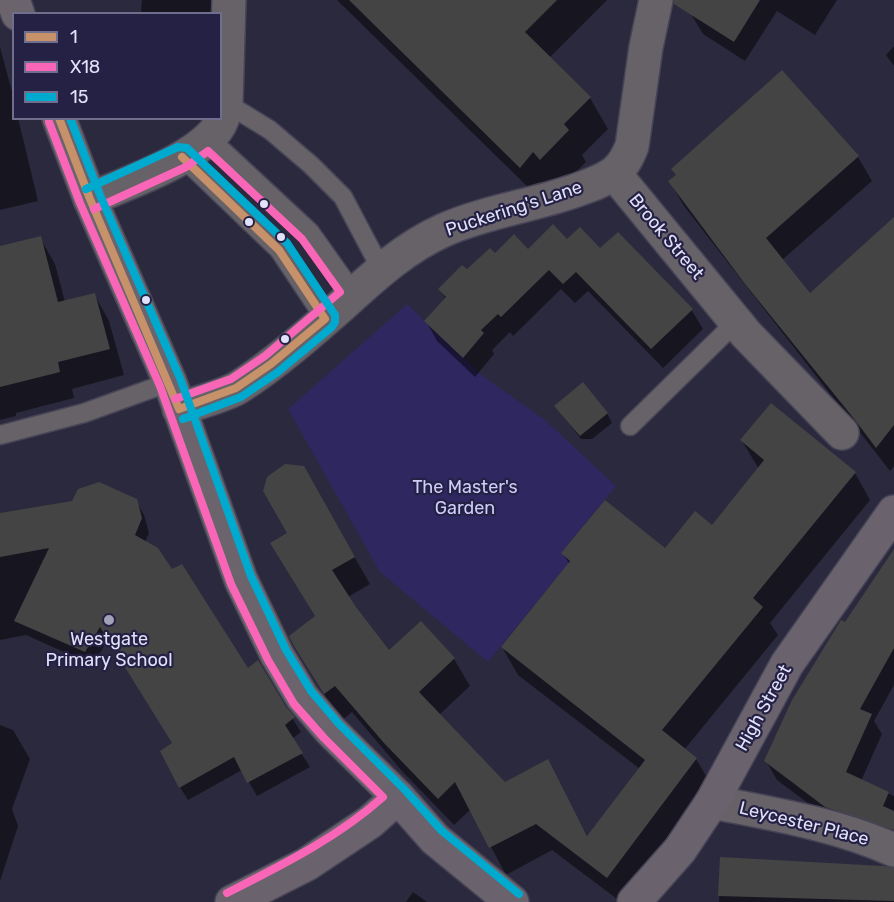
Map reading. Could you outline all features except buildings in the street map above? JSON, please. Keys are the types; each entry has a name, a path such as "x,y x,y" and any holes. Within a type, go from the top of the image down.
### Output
{"main road":[{"name":"High Street","path":"634,902 680,850 712,802 787,664 894,512"},
{"path":"232,902 307,864 370,822 398,797 435,839 512,902"}],"street":[{"path":"90,199 183,157 208,138 222,122 226,103 229,0"},
{"path":"614,173 626,161 632,146 646,47 656,0"},
{"path":"60,120 90,199 175,396 241,580 277,655 302,697 331,730 398,797"},
{"name":"Puckering's Lane","path":"175,396 236,388 271,364 381,269 411,247 478,217 542,202 593,184 614,173"},
{"name":"Brook Street","path":"614,173 746,334 842,432"},
{"name":"Leycester Place","path":"712,802 787,816 874,841 894,850"}],"lane":[{"path":"226,103 270,130 311,165 343,197 381,269"},
{"path":"208,138 310,232 354,294"},
{"path":"183,157 279,250 325,319"},
{"path":"630,426 736,322"},
{"path":"0,435 84,413 175,396"}],"green space":[{"name":"The Master's Garden","path":"407,304 480,374 545,420 616,486 561,553 570,561 488,662 380,572 288,409"}],"transit line":[{"name":"1","path":"60,120 90,199 179,409"},
{"name":"15","path":"71,120 100,195 180,378 251,576 286,650 311,691 339,724 442,831 519,894"},
{"name":"X18","path":"49,122 80,203 160,386 231,584 268,660 294,704 324,738 383,797 328,838 227,893"},
{"name":"15","path":"86,189 178,147 187,148 287,243 335,315 332,327 278,372 241,397 183,419"},
{"name":"X18","path":"94,209 186,167 208,151 302,239 340,292 265,356 231,379 175,399"},
{"name":"1","path":"182,157 279,250 325,319"},
{"name":"1","path":"179,409 236,388 271,364 325,319"}],"place":[{"name":"Westgate Primary School","path":"109,620"}]}
